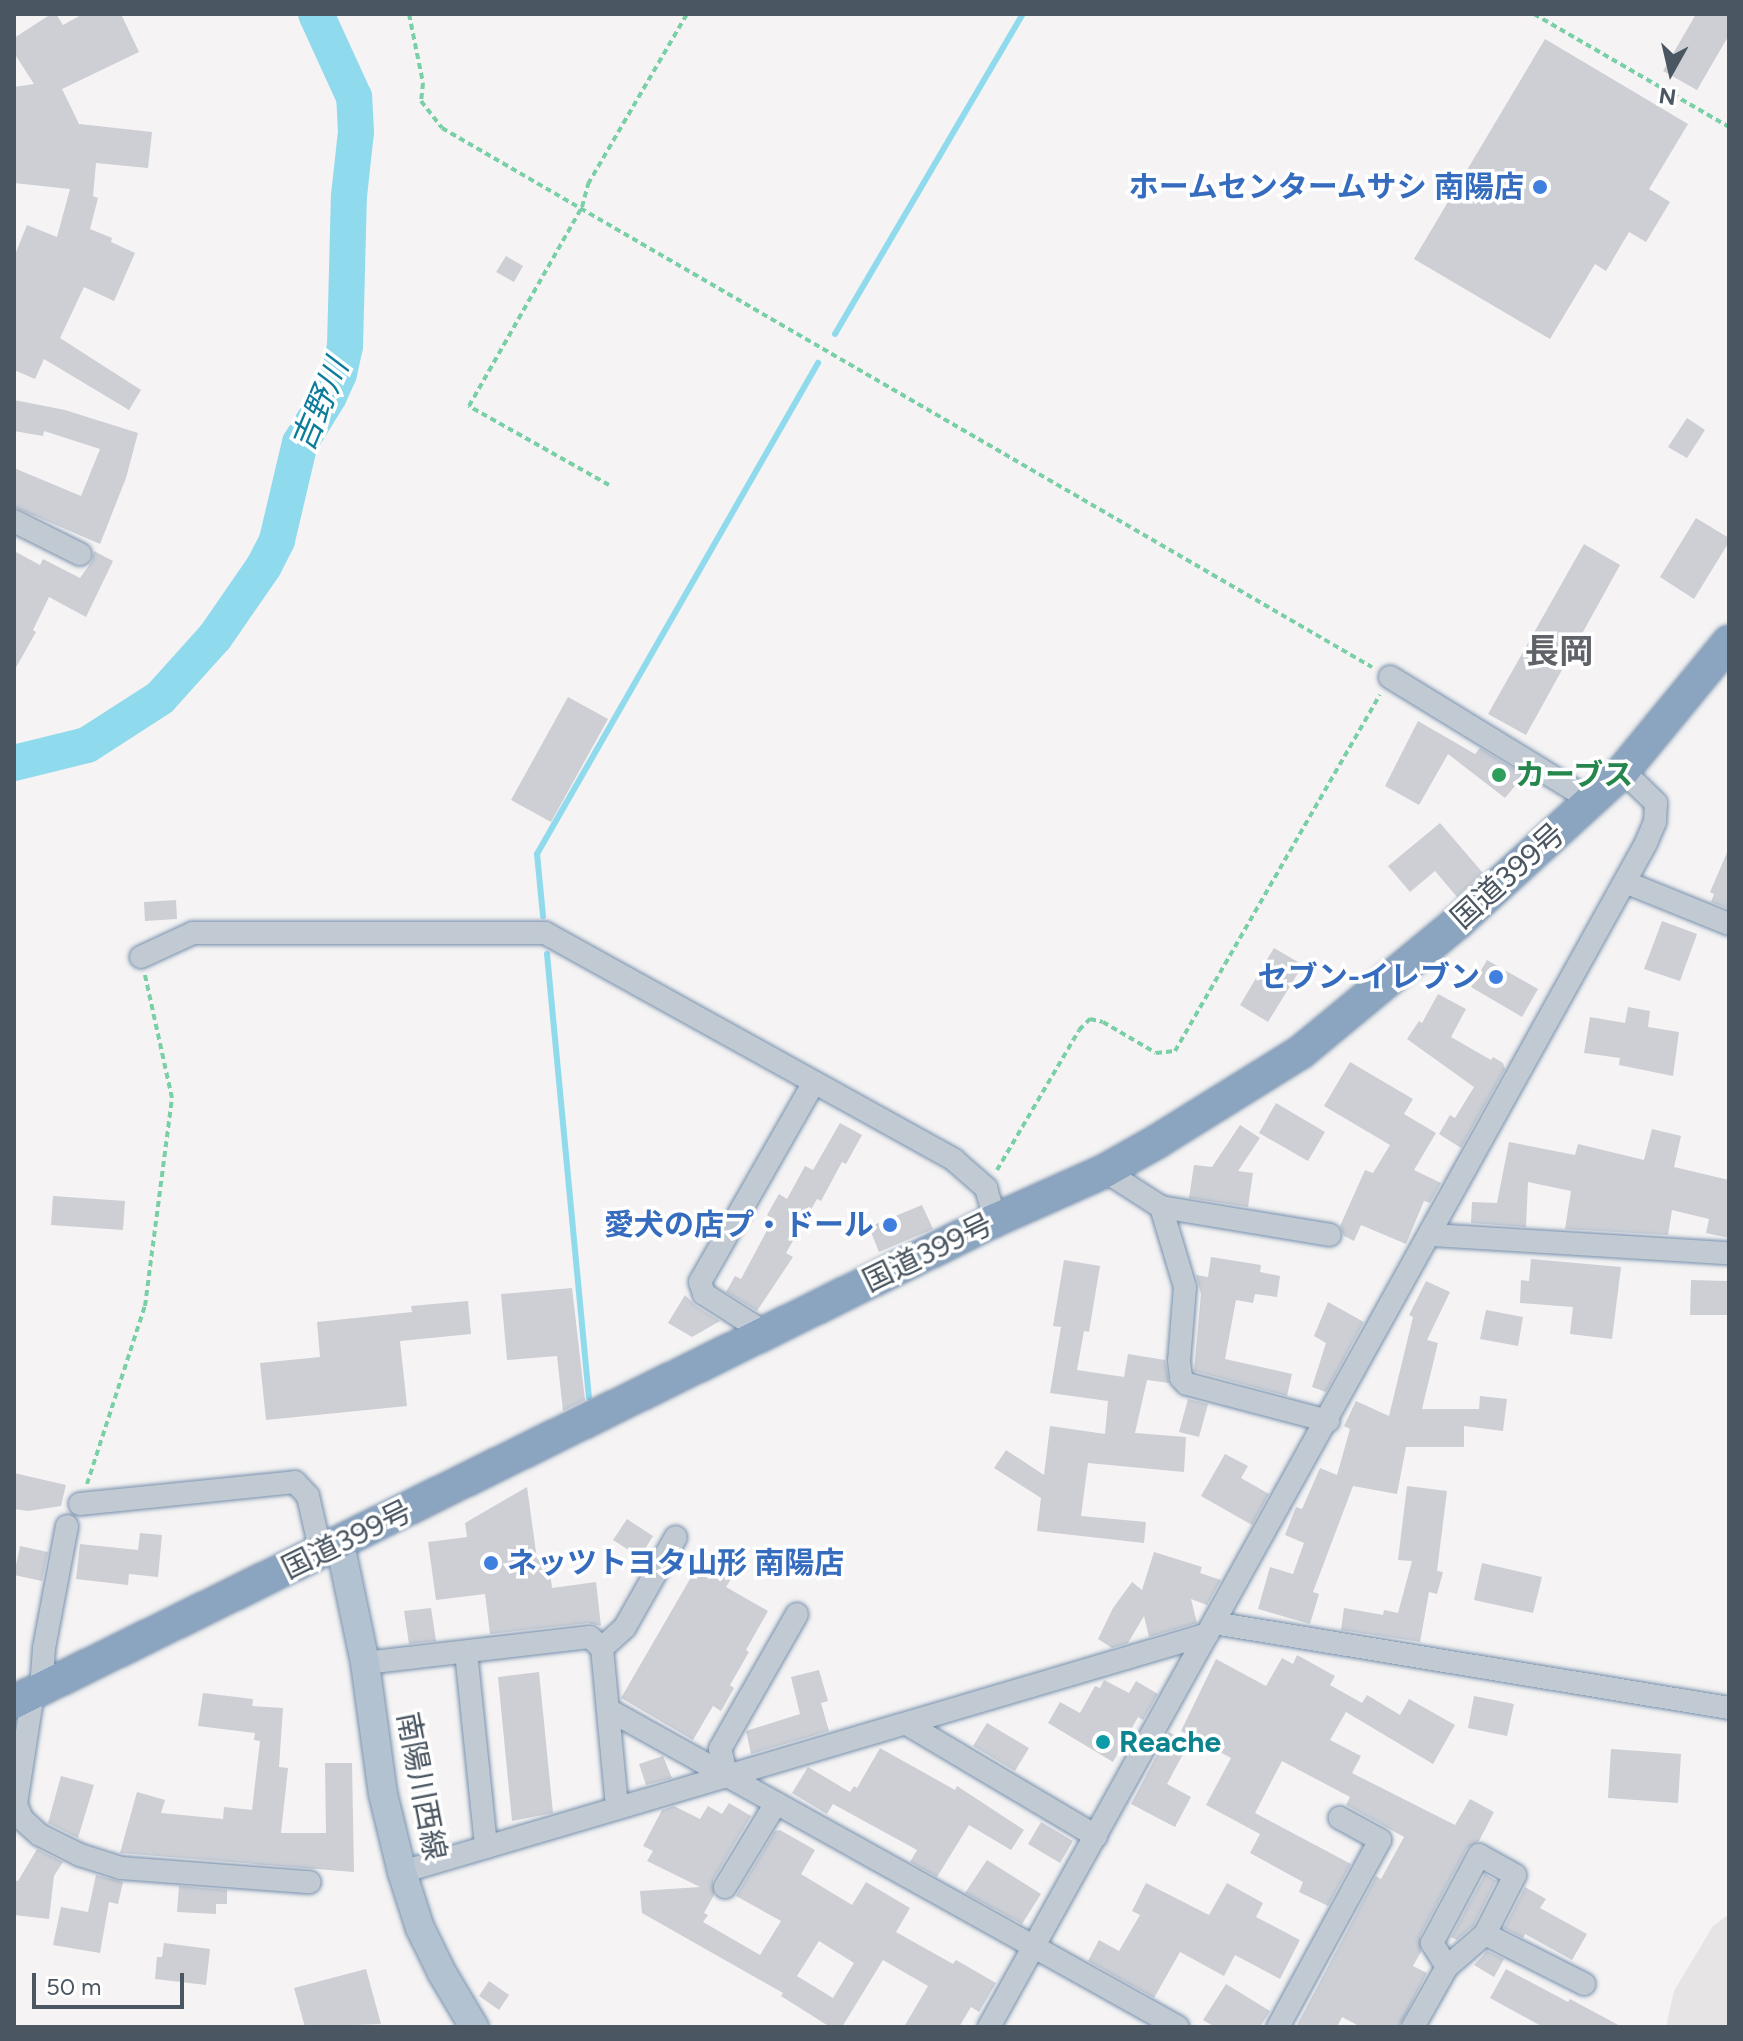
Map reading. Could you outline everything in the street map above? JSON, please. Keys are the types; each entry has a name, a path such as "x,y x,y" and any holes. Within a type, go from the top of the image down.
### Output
{"highway":[{"name":"国道399号","path":"29,1694 331,1549 995,1220 1105,1171 1301,1052 1457,923 1592,801 1723,661"}],"main road":[{"name":"南陽川西線","path":"331,1549 365,1663 383,1794 402,1872 420,1928 474,2027"}],"street":[{"path":"14,521 80,554"},
{"path":"1390,677 1592,801"},
{"path":"989,2027 1625,882 1655,822 1656,803 1623,771"},
{"path":"1625,882 1729,924"},
{"path":"141,957 193,933 545,933 954,1160 986,1188 995,1220"},
{"path":"767,1334 704,1294 700,1282 814,1082"},
{"path":"1105,1171 1161,1207 1330,1235"},
{"path":"1161,1207 1185,1287 1179,1361 1181,1378 1187,1384 1328,1421"},
{"path":"1431,1235 1729,1253"},
{"path":"80,1504 295,1482 308,1496 331,1549"},
{"path":"67,1526 44,1648 29,1694 16,1804 22,1819 40,1835 80,1855 121,1868 309,1882"},
{"path":"602,1648 625,1627 676,1537"},
{"path":"726,1774 720,1749 797,1614"},
{"path":"402,1872 726,1774 907,1724 1211,1628 1729,1708"},
{"path":"365,1663 590,1637 602,1648 617,1807"},
{"path":"466,1652 486,1847"},
{"path":"609,1710 1178,2027"},
{"path":"907,1724 1096,1836"},
{"path":"725,1887 776,1803"},
{"path":"1278,2027 1380,1840 1340,1818"},
{"path":"1413,2027 1447,1967 1485,1934 1515,1875 1479,1855 1432,1943 1447,1967"},
{"path":"1485,1934 1584,1984"}],"path":[{"path":"409,14 423,83 421,101 442,128 1390,677 1175,1051 1156,1053 1103,1022 1090,1019 1079,1030 986,1188"},
{"path":"609,485 469,406 582,207 588,184 687,14"},
{"path":"1534,14 1729,127"},
{"path":"80,1504 145,1306 172,1098 141,957"}],"shaded area":[{"path":"1729,1914 1729,2027 1666,2027 1674,1991 1713,1926"}],"building":[{"path":"51,14 56,14 63,25 83,14 121,14 139,52 62,89 79,124 152,132 148,168 96,163 93,196 98,198 90,229 112,238 111,242 135,253 114,301 84,287 60,338 141,390 129,410 44,359 35,379 14,370 14,257 27,225 57,237 70,189 14,183 14,87 34,84 14,53 14,38"},
{"path":"1696,14 1729,14 1729,35 1697,90 1663,71"},
{"path":"1545,39 1688,124 1649,189 1670,202 1646,242 1629,232 1606,271 1595,264 1550,339 1414,259"},
{"path":"506,256 523,266 514,282 496,272"},
{"path":"14,400 65,410 138,433 126,478 100,544 14,507 14,468 81,496 100,449 44,431 43,436 14,431"},
{"path":"1687,418 1705,430 1687,458 1668,447"},
{"path":"1696,518 1729,538 1729,542 1694,599 1660,577"},
{"path":"1584,544 1620,565 1526,735 1488,714"},
{"path":"14,551 40,565 43,559 80,578 92,561 94,551 113,561 86,617 49,597 33,630 36,632 14,671"},
{"path":"568,697 608,719 551,822 511,800"},
{"path":"1418,721 1475,754 1480,748 1524,775 1505,798 1448,754 1419,805 1385,786"},
{"path":"1440,823 1483,873 1457,897 1435,871 1410,892 1388,866"},
{"path":"1729,848 1729,909 1711,902 1714,894 1710,892"},
{"path":"176,900 177,919 145,921 144,902"},
{"path":"1662,921 1697,934 1680,981 1644,969"},
{"path":"1274,948 1303,965 1268,1022 1240,1005"},
{"path":"1487,960 1538,989 1522,1017 1471,987"},
{"path":"1438,994 1466,1009 1451,1037 1491,1060 1493,1057 1503,1063 1505,1069 1461,1148 1439,1134 1450,1115 1455,1118 1474,1087 1407,1039 1419,1021 1422,1023"},
{"path":"1628,1007 1650,1011 1648,1027 1679,1032 1673,1076 1619,1065 1620,1058 1584,1053 1590,1017 1625,1023"},
{"path":"1350,1062 1413,1099 1404,1114 1436,1133 1414,1170 1441,1183 1430,1203 1424,1201 1406,1244 1361,1225 1354,1241 1344,1236 1340,1226 1365,1170 1373,1173 1390,1145 1324,1106"},
{"path":"1276,1103 1325,1132 1308,1161 1259,1133"},
{"path":"840,1123 862,1135 846,1164 842,1162 821,1201 817,1199 786,1253 793,1257 757,1311 726,1292 735,1276 741,1279 773,1219 767,1215 779,1194 787,1199 805,1166 813,1170"},
{"path":"1240,1125 1260,1138 1238,1171 1253,1173 1248,1207 1189,1198 1194,1165 1212,1167"},
{"path":"1652,1129 1681,1136 1674,1167 1729,1180 1729,1238 1706,1233 1709,1219 1672,1210 1668,1235 1565,1229 1571,1191 1528,1182 1526,1227 1471,1223 1472,1202 1497,1203 1509,1142 1575,1155 1578,1144 1644,1160"},
{"path":"53,1196 125,1201 123,1230 51,1225"},
{"path":"922,1205 933,1229 879,1252 869,1227"},
{"path":"1211,1257 1261,1265 1260,1272 1280,1276 1277,1297 1255,1294 1253,1303 1236,1300 1225,1359 1292,1374 1287,1396 1194,1371 1201,1294 1196,1275 1208,1277"},
{"path":"1531,1259 1621,1267 1612,1339 1570,1334 1573,1307 1520,1303 1521,1280 1529,1281"},
{"path":"1064,1260 1100,1266 1089,1332 1084,1331 1077,1370 1124,1377 1128,1354 1165,1360 1169,1383 1147,1380 1135,1433 1186,1437 1184,1472 1088,1463 1081,1516 1146,1522 1144,1543 1037,1531 1041,1498 994,1468 1006,1450 1044,1475 1050,1426 1105,1434 1108,1401 1050,1393 1061,1327 1053,1326"},
{"path":"1691,1280 1729,1281 1729,1315 1690,1315"},
{"path":"1426,1281 1450,1292 1427,1340 1438,1343 1422,1409 1479,1409 1480,1396 1507,1399 1503,1431 1464,1426 1464,1447 1406,1447 1397,1494 1353,1486 1313,1592 1319,1594 1310,1624 1258,1609 1270,1567 1293,1574 1304,1543 1285,1535 1296,1507 1302,1509 1320,1468 1337,1475 1350,1429 1344,1426 1356,1401 1389,1416 1413,1317 1409,1315"},
{"path":"572,1288 585,1400 563,1411 557,1356 507,1360 501,1294"},
{"path":"685,1295 720,1321 692,1337 668,1323"},
{"path":"468,1301 471,1334 400,1341 407,1406 266,1420 260,1363 320,1357 317,1322 412,1312 411,1306"},
{"path":"1328,1302 1364,1322 1326,1392 1312,1387 1326,1343 1314,1336"},
{"path":"1486,1310 1523,1317 1518,1346 1480,1339"},
{"path":"1188,1399 1208,1404 1199,1437 1179,1432"},
{"path":"1225,1454 1248,1466 1241,1478 1269,1494 1252,1525 1201,1496"},
{"path":"14,1473 66,1485 61,1506 28,1511 14,1509"},
{"path":"1407,1486 1447,1491 1437,1571 1443,1572 1437,1594 1429,1592 1420,1642 1341,1630 1344,1608 1383,1615 1384,1610 1398,1613 1412,1561 1398,1560"},
{"path":"527,1487 537,1559 548,1558 552,1588 596,1582 601,1626 588,1623 490,1634 485,1594 436,1600 428,1542 467,1537 465,1523"},
{"path":"627,1519 653,1536 640,1557 613,1540"},
{"path":"140,1533 162,1535 158,1577 129,1574 128,1585 76,1579 80,1544 138,1550"},
{"path":"20,1546 48,1552 42,1581 14,1575"},
{"path":"1154,1552 1202,1567 1200,1573 1221,1580 1207,1605 1191,1599 1197,1623 1149,1637 1144,1616 1128,1643 1112,1648 1098,1639 1113,1608 1132,1582 1142,1590"},
{"path":"701,1560 731,1579 726,1587 768,1611 746,1650 749,1652 730,1685 734,1688 721,1711 713,1706 693,1740 621,1698"},
{"path":"1482,1563 1542,1577 1533,1613 1474,1600"},
{"path":"431,1608 436,1641 409,1644 404,1611"},
{"path":"1297,1655 1335,1676 1330,1685 1362,1703 1367,1695 1400,1715 1409,1699 1455,1725 1433,1764 1346,1712 1330,1740 1361,1756 1352,1773 1455,1825 1470,1799 1494,1812 1479,1841 1467,1848 1420,1936 1421,1952 1413,1966 1427,1973 1399,2027 1361,2027 1342,2017 1337,2027 1296,2027 1376,1876 1381,1879 1404,1837 1346,1805 1350,1797 1282,1761 1255,1813 1351,1864 1328,1906 1299,1892 1303,1882 1250,1853 1260,1834 1206,1805 1231,1758 1181,1731 1216,1659 1266,1686 1282,1658 1293,1664"},
{"path":"819,1670 828,1701 821,1703 829,1731 751,1754 746,1731 800,1714 791,1677"},
{"path":"539,1672 553,1813 512,1821 498,1677"},
{"path":"1104,1680 1129,1693 1136,1681 1158,1694 1143,1720 1138,1717 1113,1762 1048,1723 1060,1702 1080,1713 1095,1686 1100,1688"},
{"path":"203,1693 253,1699 252,1706 283,1708 279,1767 288,1768 281,1833 326,1833 325,1763 352,1763 354,1872 120,1853 137,1792 165,1800 161,1813 223,1819 224,1807 252,1810 260,1741 254,1740 255,1733 198,1726"},
{"path":"1474,1696 1514,1704 1507,1736 1468,1728"},
{"path":"987,1723 1029,1748 1015,1771 973,1746"},
{"path":"1169,1732 1189,1743 1167,1784 1191,1797 1175,1827 1131,1804"},
{"path":"880,1748 955,1790 957,1786 1024,1830 1011,1850 969,1825 937,1877 910,1862 917,1850 833,1804 827,1814 792,1793 808,1767 850,1792 854,1786 857,1788"},
{"path":"1611,1749 1681,1754 1678,1803 1608,1798"},
{"path":"663,1756 672,1778 646,1785 639,1764"},
{"path":"61,1776 94,1785 78,1838 48,1823"},
{"path":"729,1803 751,1816 713,1880 714,1895 704,1913 708,1915 703,1922 760,1955 781,1921 736,1896 775,1831 780,1830 815,1850 801,1874 852,1905 866,1882 910,1908 896,1932 953,1964 956,1960 996,1983 979,2012 971,2007 959,2027 904,2027 928,1986 883,1960 842,2027 830,2027 781,1996 783,1993 642,1913 640,1891 700,1887 647,1861 653,1851 643,1846 662,1810 674,1806 700,1819 708,1806 722,1814","holes":["819,1941 854,1963 833,1998 797,1976"]},
{"path":"1041,1822 1073,1841 1060,1863 1028,1844"},
{"path":"37,1849 63,1862 54,1876 49,1919 14,1915 14,1880 18,1881"},
{"path":"987,1860 1041,1894 1022,1924 965,1893"},
{"path":"1485,1874 1496,1881 1474,1925 1457,1940 1451,1937"},
{"path":"96,1875 123,1882 118,1904 109,1902 100,1953 53,1945 61,1907 88,1912"},
{"path":"1146,1883 1209,1915 1227,1883 1263,1903 1256,1917 1300,1940 1280,1979 1235,1955 1224,1976 1180,1952 1154,1998 1088,1961 1099,1940 1119,1951 1140,1915 1132,1911"},
{"path":"179,1886 227,1890 227,1904 216,1904 216,1914 177,1912"},
{"path":"1525,1887 1546,1899 1540,1908 1587,1934 1572,1960 1525,1934 1523,1938 1504,1928"},
{"path":"164,1943 210,1949 206,1985 155,1979 157,1957 162,1957"},
{"path":"1487,1951 1504,1959 1494,1977 1474,1965"},
{"path":"366,1969 381,2024 305,2027 294,1988"},
{"path":"1506,1969 1622,2027 1543,2027 1490,1998"},
{"path":"489,1981 509,1995 499,2010 479,1996"},
{"path":"1226,1984 1270,2011 1260,2027 1215,2027 1203,2020"}],"waterway":[{"name":"吉野川","path":"14,763 87,745 160,698 215,637 264,566 277,540 300,443 329,396 339,374 345,346 349,196 356,132 354,97 316,14"},
{"path":"835,334 1023,14"},
{"path":"543,916 537,854 818,363"},
{"path":"547,954 589,1397"}],"place":[{"name":"ホームセンタームサシ 南陽店","path":"1540,187"},
{"name":"カーブス","path":"1499,775"},
{"name":"セブン-イレブン","path":"1496,977"},
{"name":"愛犬の店プ・ドール","path":"890,1225"},
{"name":"ネッツトヨタ山形 南陽店","path":"491,1563"},
{"name":"Reache","path":"1103,1742"}],"district":[{"name":"長岡","path":"1559,652"}]}
